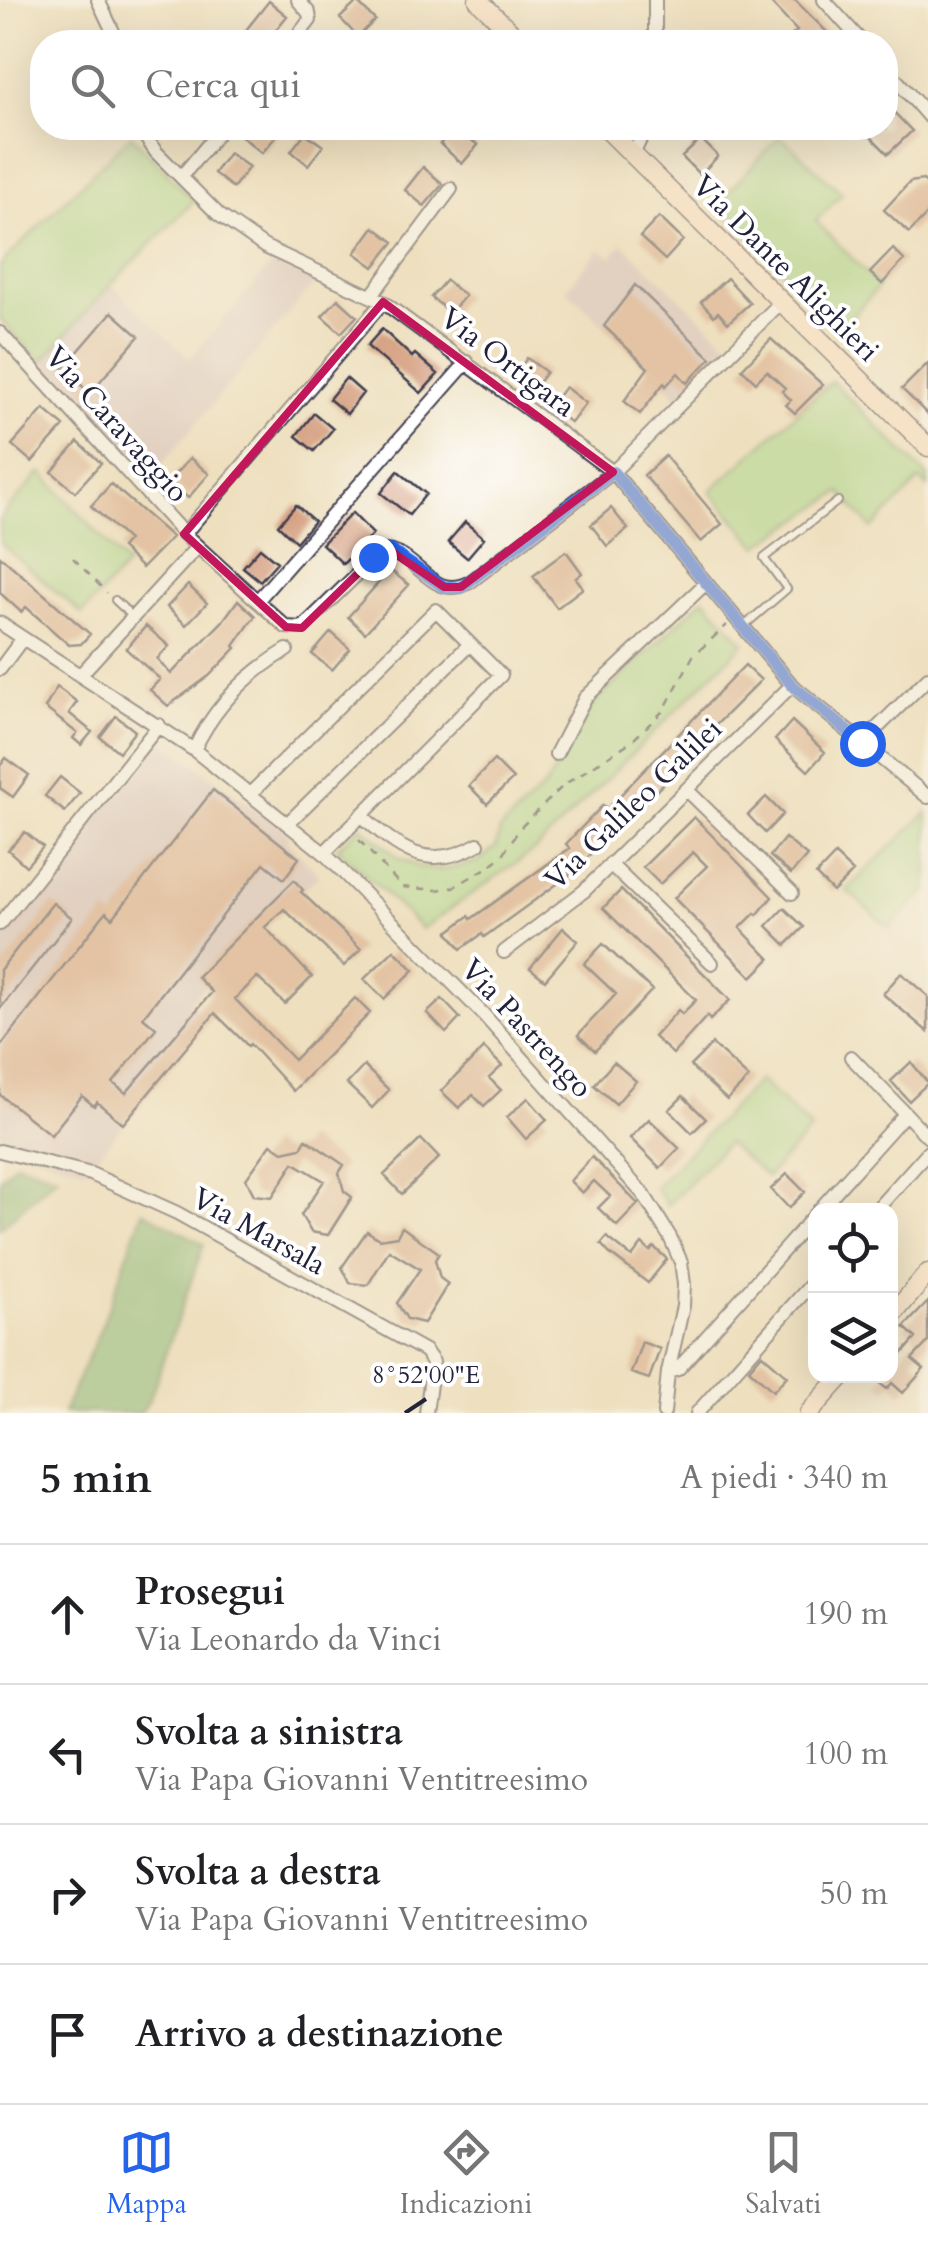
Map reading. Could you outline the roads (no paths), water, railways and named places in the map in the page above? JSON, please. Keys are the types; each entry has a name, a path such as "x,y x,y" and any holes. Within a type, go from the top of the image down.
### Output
{"street":[{"path":"98,0 112,30"},
{"path":"298,0 309,12 310,20 302,30"},
{"path":"478,0 509,30"},
{"path":"655,0 655,30"},
{"path":"824,0 851,30"},
{"path":"898,82 928,116"},
{"name":"Via Ortigara","path":"147,140 218,215 265,247 378,298 613,472 792,685 928,798"},
{"path":"181,178 212,140"},
{"name":"Via Dante Alighieri","path":"618,140 928,447"},
{"path":"633,154 640,140"},
{"path":"184,534 378,298 451,188"},
{"path":"613,472 782,302"},
{"name":"Via Caravaggio","path":"0,333 184,534 286,626 302,628 380,550 390,550 444,587 461,588 613,472"},
{"path":"257,601 467,362"},
{"path":"82,674 197,547"},
{"path":"556,754 585,698 706,583"},
{"path":"252,794 436,610 501,675 324,853"},
{"name":"Via Pastrengo","path":"0,622 159,725 324,853 483,1014 601,1145 659,1217 681,1262 683,1306 668,1372 664,1413"},
{"path":"0,669 22,638"},
{"path":"288,823 470,644"},
{"path":"194,750 234,690 287,650"},
{"path":"862,743 928,678"},
{"name":"Via Galileo Galilei","path":"504,952 584,891 792,685"},
{"path":"0,924 159,725"},
{"path":"686,790 792,894"},
{"path":"361,815 399,847 420,856 461,854 478,844"},
{"path":"610,864 712,963"},
{"path":"851,1057 928,1138"},
{"path":"825,1203 905,1114"},
{"name":"Via Marsala","path":"0,1151 91,1174 178,1213 425,1351 433,1362 426,1413"},
{"path":"882,1203 928,1152"},
{"path":"668,1372 678,1369 808,1222"},
{"path":"898,1309 928,1273"},
{"path":"697,1413 808,1288"},
{"path":"810,1413 836,1383"}],"lane":[{"path":"739,622 787,589 764,558 838,501"},
{"path":"115,600 133,617"}]}
